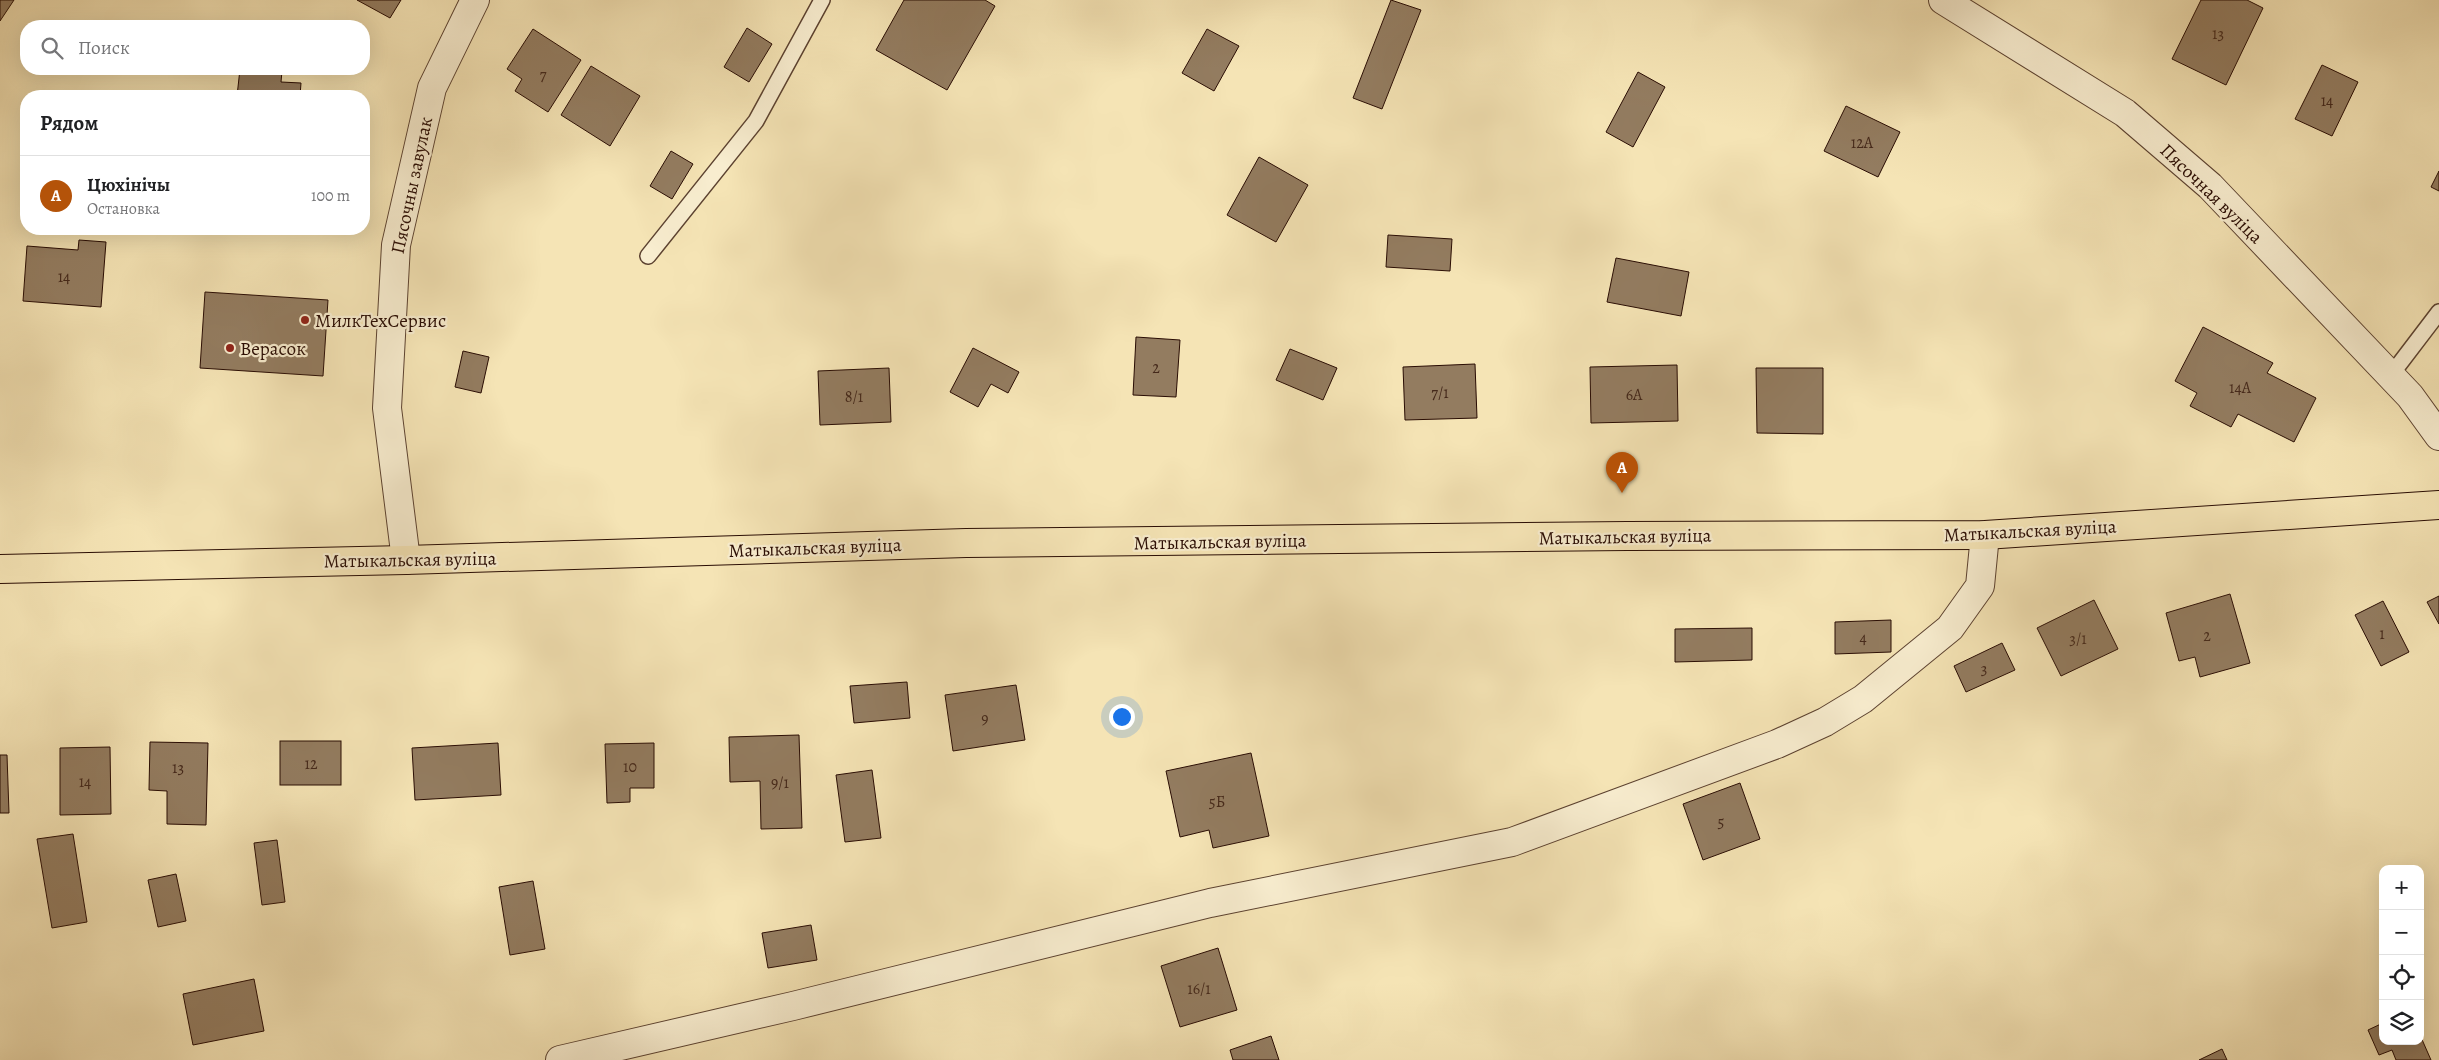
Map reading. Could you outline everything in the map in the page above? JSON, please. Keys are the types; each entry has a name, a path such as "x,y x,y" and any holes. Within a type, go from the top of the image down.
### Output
{"main road":[{"name":"Матыкальская вуліца","path":"0,568 406,560 966,543 1637,536 1985,535 2439,505"}],"street":[{"name":"Пясочны завулак","path":"406,560 387,408 396,245 432,88 474,0"},
{"name":"Пясочная вуліца","path":"1943,0 2125,113 2210,186 2410,396 2439,436"},
{"path":"560,1060 793,1006 1210,903 1512,842 1759,751 1825,722 1863,699 1950,628 1980,586 1985,535"}],"lane":[{"path":"648,256 756,121 822,0"},
{"path":"2390,375 2439,312"}],"building":[{"path":"0,0 14,0 0,21"},
{"path":"357,0 401,0 390,18"},
{"path":"904,0 985,0 995,6 947,90 876,50"},
{"path":"1391,0 1421,10 1382,109 1353,98"},
{"path":"2201,0 2247,0 2263,8 2226,85 2172,59"},
{"path":"747,28 772,44 749,82 724,67"},
{"path":"533,29 581,60 548,112 515,91 522,79 507,69"},
{"path":"1207,29 1239,46 1214,91 1182,73"},
{"path":"2322,65 2358,82 2332,136 2295,119"},
{"path":"591,66 640,96 610,146 561,115"},
{"path":"1638,72 1665,87 1633,147 1606,132"},
{"path":"239,75 282,75 281,82 301,83 300,90 238,90"},
{"path":"1846,106 1900,132 1878,177 1824,151"},
{"path":"671,151 693,164 672,199 650,186"},
{"path":"1259,157 1308,185 1276,242 1227,215"},
{"path":"2439,171 2439,191 2431,187"},
{"path":"1388,235 1452,239 1450,271 1386,267"},
{"path":"79,240 106,242 101,307 23,301 27,246 78,250"},
{"path":"1616,258 1689,272 1681,316 1607,302"},
{"path":"205,292 328,300 323,376 200,368"},
{"path":"2203,327 2273,363 2267,373 2316,398 2294,442 2238,414 2231,427 2190,406 2197,393 2175,381"},
{"path":"1136,337 1180,340 1176,397 1133,395"},
{"path":"973,348 1019,372 1008,393 991,384 978,407 950,392"},
{"path":"1290,349 1337,368 1323,400 1276,380"},
{"path":"463,351 489,357 481,393 455,387"},
{"path":"1475,364 1477,418 1405,420 1403,367"},
{"path":"1677,365 1678,421 1591,423 1590,367"},
{"path":"889,368 891,422 820,425 818,371"},
{"path":"1756,368 1823,368 1823,434 1757,433"},
{"path":"2230,594 2250,663 2200,677 2195,657 2179,661 2166,613"},
{"path":"2439,596 2439,624 2427,602"},
{"path":"2094,600 2118,649 2061,676 2037,628"},
{"path":"2383,601 2409,652 2381,666 2355,615"},
{"path":"1891,620 1891,652 1835,654 1835,622"},
{"path":"1752,628 1752,660 1675,662 1675,629"},
{"path":"2002,643 2015,670 1966,692 1954,666"},
{"path":"907,682 910,718 854,723 850,686"},
{"path":"1016,685 1025,740 953,751 945,695"},
{"path":"799,735 802,828 761,829 760,781 730,782 729,737"},
{"path":"280,741 341,741 341,785 280,785"},
{"path":"150,742 208,743 206,825 167,824 167,791 149,790"},
{"path":"498,743 501,795 415,800 412,748"},
{"path":"654,743 654,788 630,788 630,802 607,803 605,744"},
{"path":"110,747 111,814 60,815 60,748"},
{"path":"1251,753 1269,836 1213,848 1209,830 1180,837 1166,771"},
{"path":"0,755 7,755 9,813 0,813"},
{"path":"872,770 881,838 845,842 836,775"},
{"path":"1740,783 1760,839 1703,860 1683,804"},
{"path":"73,834 87,922 52,928 37,839"},
{"path":"277,840 285,902 262,905 254,843"},
{"path":"176,874 186,921 158,927 148,880"},
{"path":"533,881 545,949 510,955 499,887"},
{"path":"811,925 817,960 768,968 762,933"},
{"path":"1218,948 1237,1010 1180,1027 1161,966"},
{"path":"254,979 264,1031 193,1045 183,994"},
{"path":"2379,1025 2379,1045 2424,1044 2431,1060 2396,1060 2392,1050 2379,1055 2368,1030"},
{"path":"1271,1036 1279,1060 1233,1060 1230,1050"},
{"path":"2222,1049 2227,1060 2199,1060"}],"place":[{"name":"МилкТехСервис","path":"305,320"},
{"name":"Верасок","path":"230,348"},
{"name":"Цюхінічы","path":"1622,493"}]}
